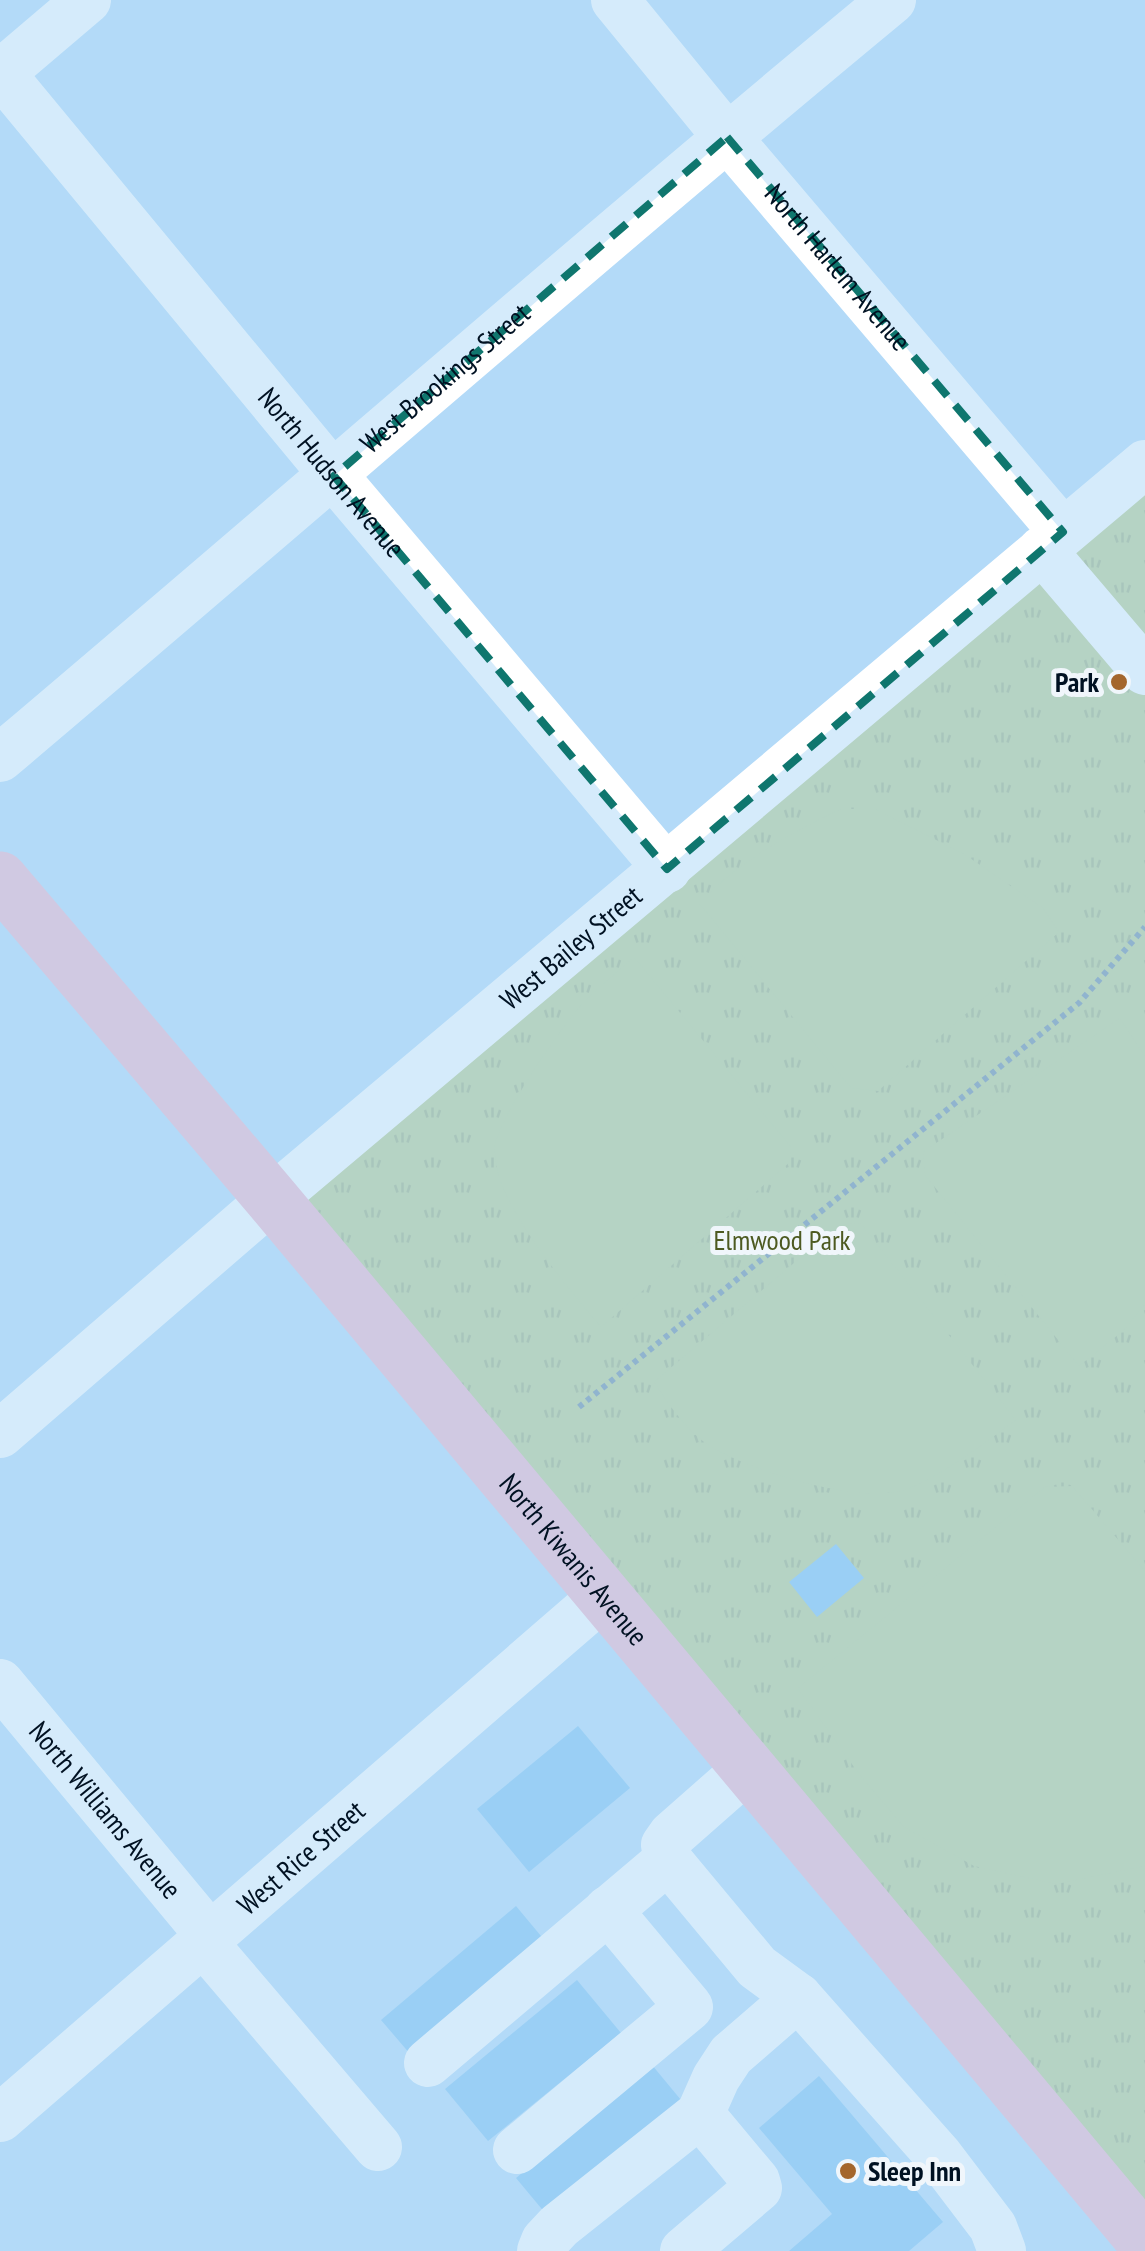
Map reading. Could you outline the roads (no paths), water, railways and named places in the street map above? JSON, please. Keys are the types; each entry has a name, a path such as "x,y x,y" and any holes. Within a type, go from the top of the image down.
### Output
{"main road":[{"name":"North Kiwanis Avenue","path":"0,879 1145,2242"}],"street":[{"path":"0,73 87,0"},
{"name":"North Harlem Avenue","path":"615,0 1052,540 1145,671"},
{"name":"West Brookings Street","path":"0,758 727,136 892,0"},
{"name":"North Hudson Avenue","path":"0,73 667,869"},
{"name":"West Bailey Street","path":"0,1434 272,1199 1145,464"},
{"name":"West Rice Street","path":"0,2118 602,1597"},
{"name":"North Williams Avenue","path":"0,1683 378,2147"},
{"path":"748,1769 672,1835 665,1845 668,1860 757,1967 798,1998 939,2156 993,2227 1002,2251"},
{"path":"428,2063 668,1860"},
{"path":"608,1910 731,2055"},
{"path":"541,2251 544,2241 559,2226 700,2114 731,2055 798,1998"},
{"path":"517,2150 689,2007"},
{"path":"684,2251 758,2188 700,2114"}],"place":[{"name":"Park","path":"1119,682"},
{"name":"Sleep Inn","path":"848,2171"}],"park label":[{"name":"Elmwood Park","path":"782,1240"}]}
